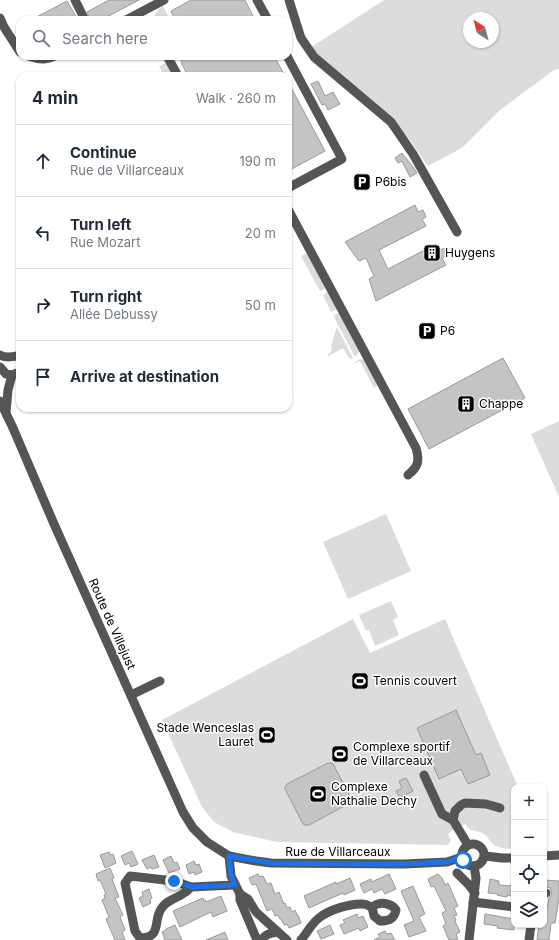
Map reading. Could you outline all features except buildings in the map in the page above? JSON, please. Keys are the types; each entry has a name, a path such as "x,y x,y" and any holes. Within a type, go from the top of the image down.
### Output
{"street":[{"path":"75,0 83,16"},
{"path":"134,16 164,0"},
{"path":"257,0 266,16"},
{"path":"289,0 301,38 314,57 391,122 413,154 457,232"},
{"path":"143,11 146,16"},
{"path":"0,18 16,46"},
{"path":"169,60 176,72"},
{"path":"289,60 342,159 292,186"},
{"path":"292,216 416,448 418,456 417,465 408,475"},
{"path":"0,355 16,357"},
{"path":"0,367 6,374 16,373"},
{"path":"6,412 8,390 16,373"},
{"name":"Route de Villejust","path":"0,401 183,812 194,828 207,842 216,848"},
{"path":"131,695 160,681"},
{"path":"424,776 442,814 453,820 468,845"},
{"path":"453,820 455,811 465,803 486,804 500,808"},
{"path":"474,844 481,846 485,856 480,864 474,866 465,863 462,857 463,850 468,845 474,844"},
{"name":"Rue de Villarceaux","path":"216,848 229,856 271,863 404,864 447,862 462,857"},
{"path":"547,856 559,855"},
{"path":"229,856 231,876 240,894 248,899 256,912 283,937"},
{"path":"485,856 511,858"},
{"path":"469,940 476,878 474,866"},
{"path":"457,872 475,892"},
{"path":"192,887 166,902 158,916 154,933 146,938 140,938 135,931 125,883 130,876 174,881 192,887 235,885"},
{"path":"240,894 240,900 258,940"},
{"path":"474,902 511,907"},
{"path":"301,940 311,925 319,918 330,912 349,905 364,904 372,907"},
{"path":"529,940 531,928"},
{"path":"262,940 268,934 283,937"}],"shaded area":[{"path":"384,0 559,0 559,69 554,70 500,110 462,148 428,166 409,139 310,48"},
{"path":"163,6 168,16 155,16 159,8"},
{"path":"166,63 171,72 162,72 159,66"},
{"path":"307,253 326,288 320,291 301,256"},
{"path":"328,292 337,309 331,312 323,295"},
{"path":"339,313 360,351 355,357 334,317 334,315"},
{"path":"337,327 353,358 350,359 343,348 327,357 331,352 331,346"},
{"path":"360,359 365,360 378,385 374,388 360,361 355,363"},
{"path":"559,421 559,497 531,434"},
{"path":"386,514 411,571 348,599 323,542"},
{"path":"391,601 398,617 393,620 399,635 375,646 369,630 366,631 359,615"},
{"name":"Complexe sportif de Villarceaux","path":"353,619 370,653 445,619 517,784 511,784 511,848 500,848 495,846 485,835 470,829 465,824 457,827 448,834 451,840 448,845 277,842 233,832 214,822 202,807 162,720"}],"place":[{"name":"P6bis","path":"362,182"},
{"name":"Huygens","path":"432,253"},
{"name":"P6","path":"427,331"},
{"name":"Chappe","path":"466,404"},
{"name":"Tennis couvert","path":"360,681"},
{"name":"Stade Wenceslas Lauret","path":"267,735"},
{"name":"Complexe sportif de Villarceaux","path":"340,754"},
{"name":"Complexe Nathalie Dechy","path":"318,794"}],"route":[{"path":"174,881 192,887 235,885 231,876 229,856 271,863 404,864 447,862 462,857 463,860"}]}
